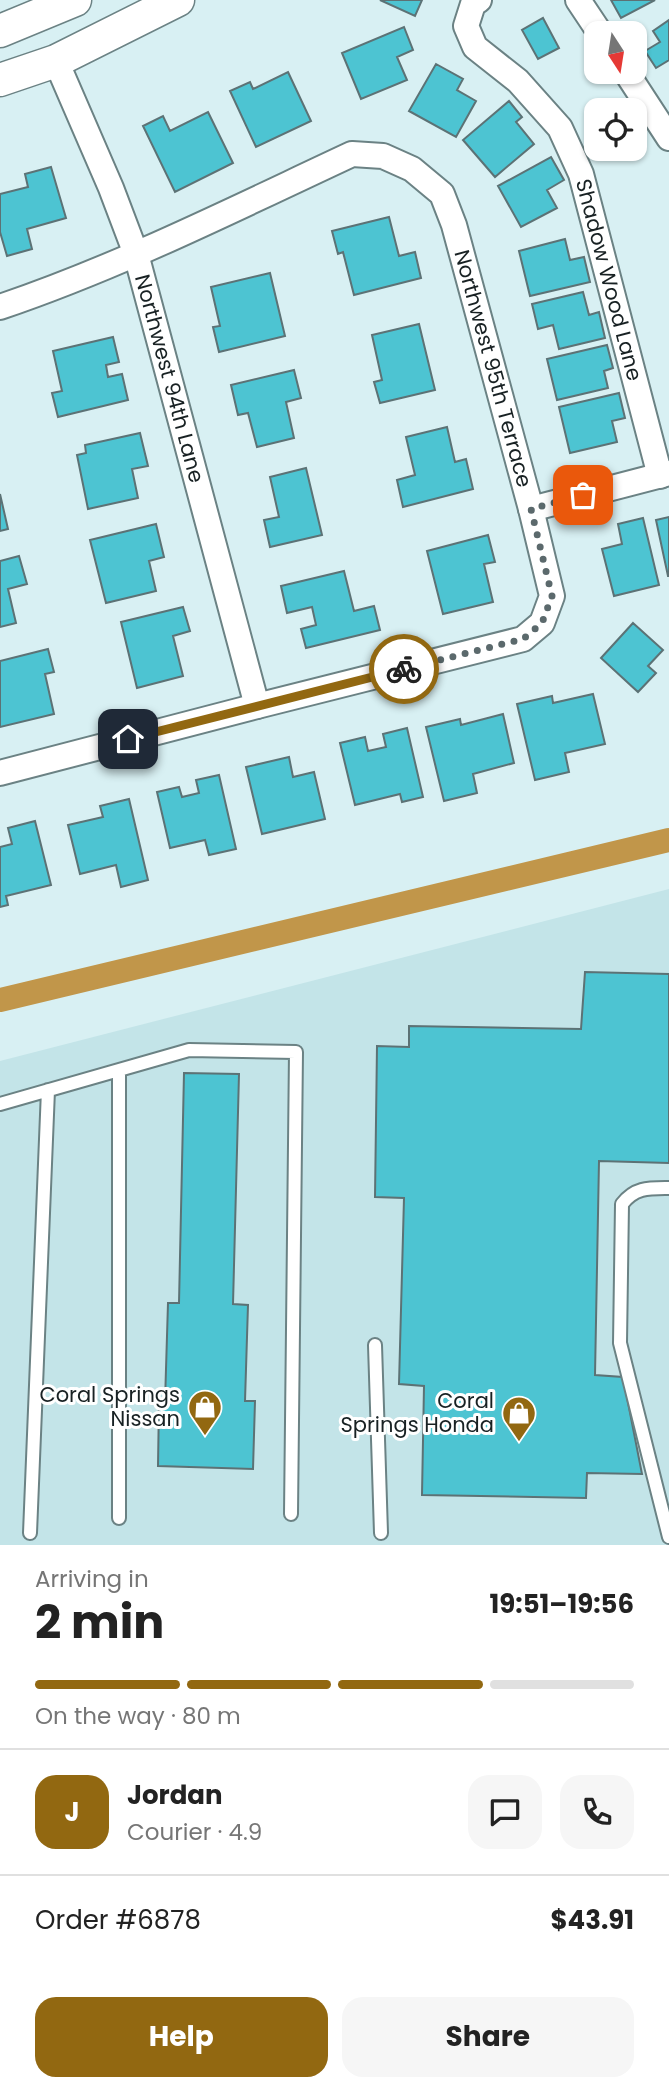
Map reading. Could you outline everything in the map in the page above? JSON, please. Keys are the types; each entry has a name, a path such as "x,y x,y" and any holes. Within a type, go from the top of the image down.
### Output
{"street":[{"path":"0,30 75,0"},
{"path":"0,80 56,61 178,0"},
{"name":"Shadow Wood Lane","path":"479,0 473,4 466,26 475,47 518,81 560,128 581,174 664,475 531,509"},
{"path":"578,0 592,21"},
{"name":"Northwest 94th Lane","path":"56,61 111,188 136,254 257,706"},
{"path":"634,84 669,138"},
{"name":"Northwest 95th Terrace","path":"0,307 55,288 136,254 352,154 383,156 412,169 442,194 454,225 552,596 542,623 523,639 257,706"},
{"path":"0,773 257,706"}],"lane":[{"path":"0,1104 189,1050 296,1052 291,1514"},
{"path":"119,1071 119,1518"},
{"path":"30,1533 48,1090"},
{"path":"669,1188 644,1188 631,1193 622,1203 620,1343 669,1537"},
{"path":"375,1345 381,1533"}],"shaded area":[{"path":"669,889 669,1545 0,1545 0,1061"}],"building":[{"path":"380,0 422,0 415,16"},
{"path":"611,0 655,0 621,18"},
{"path":"543,18 559,48 538,59 522,30"},
{"path":"669,20 669,60 656,68 648,56 648,49 660,42 653,31"},
{"path":"404,27 413,50 397,57 407,80 361,99 342,53"},
{"path":"436,64 463,79 457,90 476,101 456,137 409,111"},
{"path":"288,72 311,121 256,147 230,91 250,82 253,89"},
{"path":"509,101 522,117 516,122 534,144 495,177 463,140"},
{"path":"208,112 233,163 175,192 143,126 163,116 170,131"},
{"path":"551,157 564,180 547,190 557,208 521,227 498,186"},
{"path":"51,167 66,218 27,229 32,249 7,256 0,232 0,194 28,187 25,174"},
{"path":"389,217 399,256 415,252 421,278 354,295 343,252 338,254 332,231"},
{"path":"565,239 570,260 584,257 590,282 530,296 519,251"},
{"path":"270,273 285,336 219,352 213,327 220,326 211,287"},
{"path":"583,292 589,315 599,312 605,338 559,349 553,325 538,329 532,304"},
{"path":"419,324 435,390 380,403 374,382 382,380 372,335"},
{"path":"113,337 119,362 106,365 108,377 122,374 128,400 58,417 52,393 62,391 53,351"},
{"path":"607,345 613,368 604,371 608,388 557,400 547,359"},
{"path":"294,370 301,398 286,402 294,438 257,447 248,413 238,415 231,385"},
{"path":"619,393 625,418 612,421 617,442 570,453 559,407"},
{"path":"447,427 455,462 466,459 473,489 403,507 397,480 415,475 406,437"},
{"path":"140,433 148,466 132,469 138,498 88,509 77,455 86,453 85,445"},
{"path":"306,468 322,535 270,547 264,520 279,517 270,477"},
{"path":"0,494 8,529 0,531"},
{"path":"669,517 669,576 668,576 656,520"},
{"path":"643,518 659,585 614,596 602,549 622,544 618,524"},
{"path":"156,524 164,557 149,561 156,591 106,603 90,540"},
{"path":"488,535 495,562 484,564 493,602 443,614 427,551"},
{"path":"19,556 27,584 8,589 16,623 0,627 0,561"},
{"path":"344,571 354,611 374,606 380,630 306,648 301,629 316,625 312,607 287,613 281,586"},
{"path":"183,607 190,631 173,636 183,676 137,688 121,622"},
{"path":"633,623 663,650 648,666 656,673 638,692 601,658"},
{"path":"48,649 54,672 45,674 54,714 0,727 0,661"},
{"path":"593,694 605,744 565,753 569,772 535,780 517,704 552,696 553,703"},
{"path":"503,714 514,763 473,774 477,793 444,801 426,727 460,719 461,725"},
{"path":"407,728 423,797 402,802 400,794 355,805 340,743 365,737 368,751 386,747 383,734"},
{"path":"289,757 293,777 314,772 325,819 262,834 246,767"},
{"path":"219,775 236,849 209,855 205,840 170,848 157,792 179,787 182,797 199,793 196,780"},
{"path":"129,799 148,880 121,887 116,865 80,874 68,825 103,817 100,806"},
{"path":"35,821 51,885 6,896 8,905 0,907 0,847 12,844 8,828"},
{"path":"585,972 669,974 669,1163 599,1161 595,1375 623,1377 642,1474 587,1473 586,1498 422,1495 424,1386 399,1384 404,1198 375,1197 377,1046 409,1047 409,1026 581,1029"},
{"path":"184,1073 239,1074 233,1304 248,1305 245,1401 255,1401 253,1469 158,1466 159,1402 165,1402 168,1303 179,1303"}],"waterway":[{"path":"0,1000 669,840"}],"way so far":[{"path":"404,669 523,639 542,623 552,596 531,509 583,495"}],"place":[{"name":"Coral Springs Nissan","path":"205,1437"},
{"name":"Coral Springs Honda","path":"519,1443"}],"route":[{"path":"128,739 404,669"}]}
